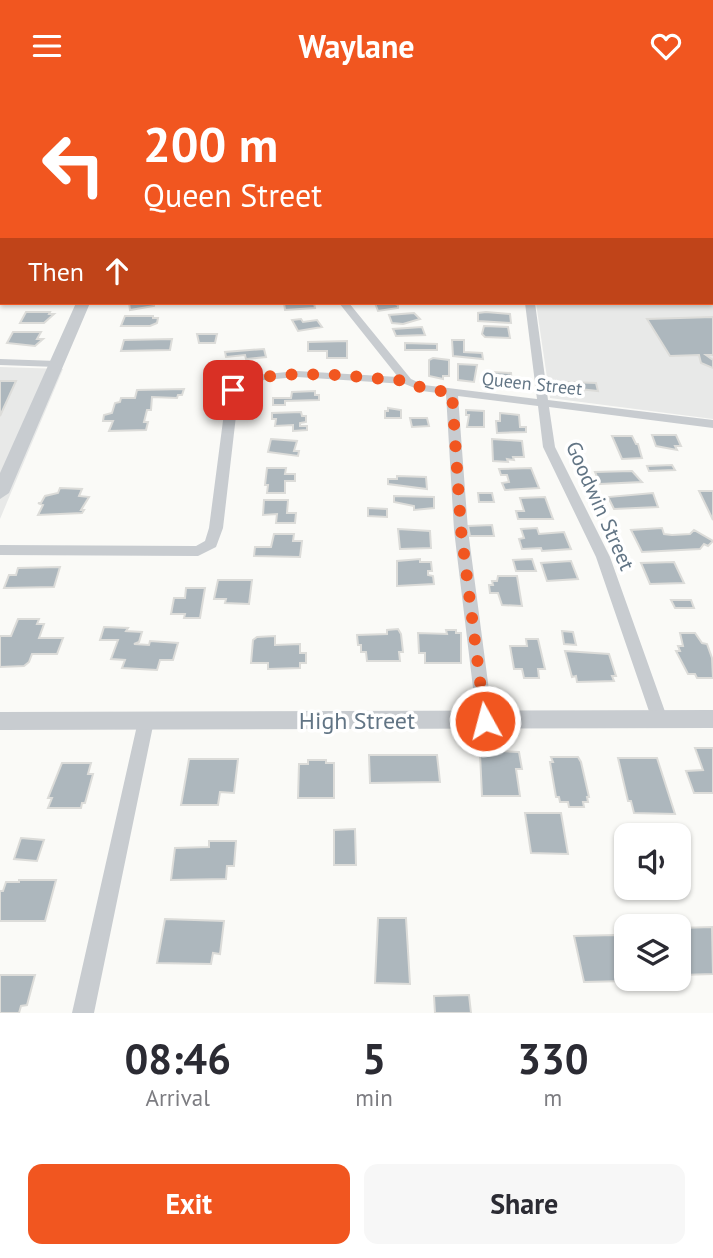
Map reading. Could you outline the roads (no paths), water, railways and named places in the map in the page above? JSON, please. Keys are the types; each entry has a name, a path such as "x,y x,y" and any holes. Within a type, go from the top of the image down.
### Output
{"street":[{"path":"0,493 82,305"},
{"path":"346,305 407,381"},
{"name":"Goodwin Street","path":"530,305 549,447 603,557 660,720"},
{"path":"0,362 57,364"},
{"name":"Queen Street","path":"0,550 198,551 211,544 216,528 233,390 240,379 308,374 407,381 422,388 452,393 713,423"},
{"path":"452,393 461,530 485,721"},
{"name":"High Street","path":"0,721 713,719"},
{"path":"83,1013 146,721"}]}
